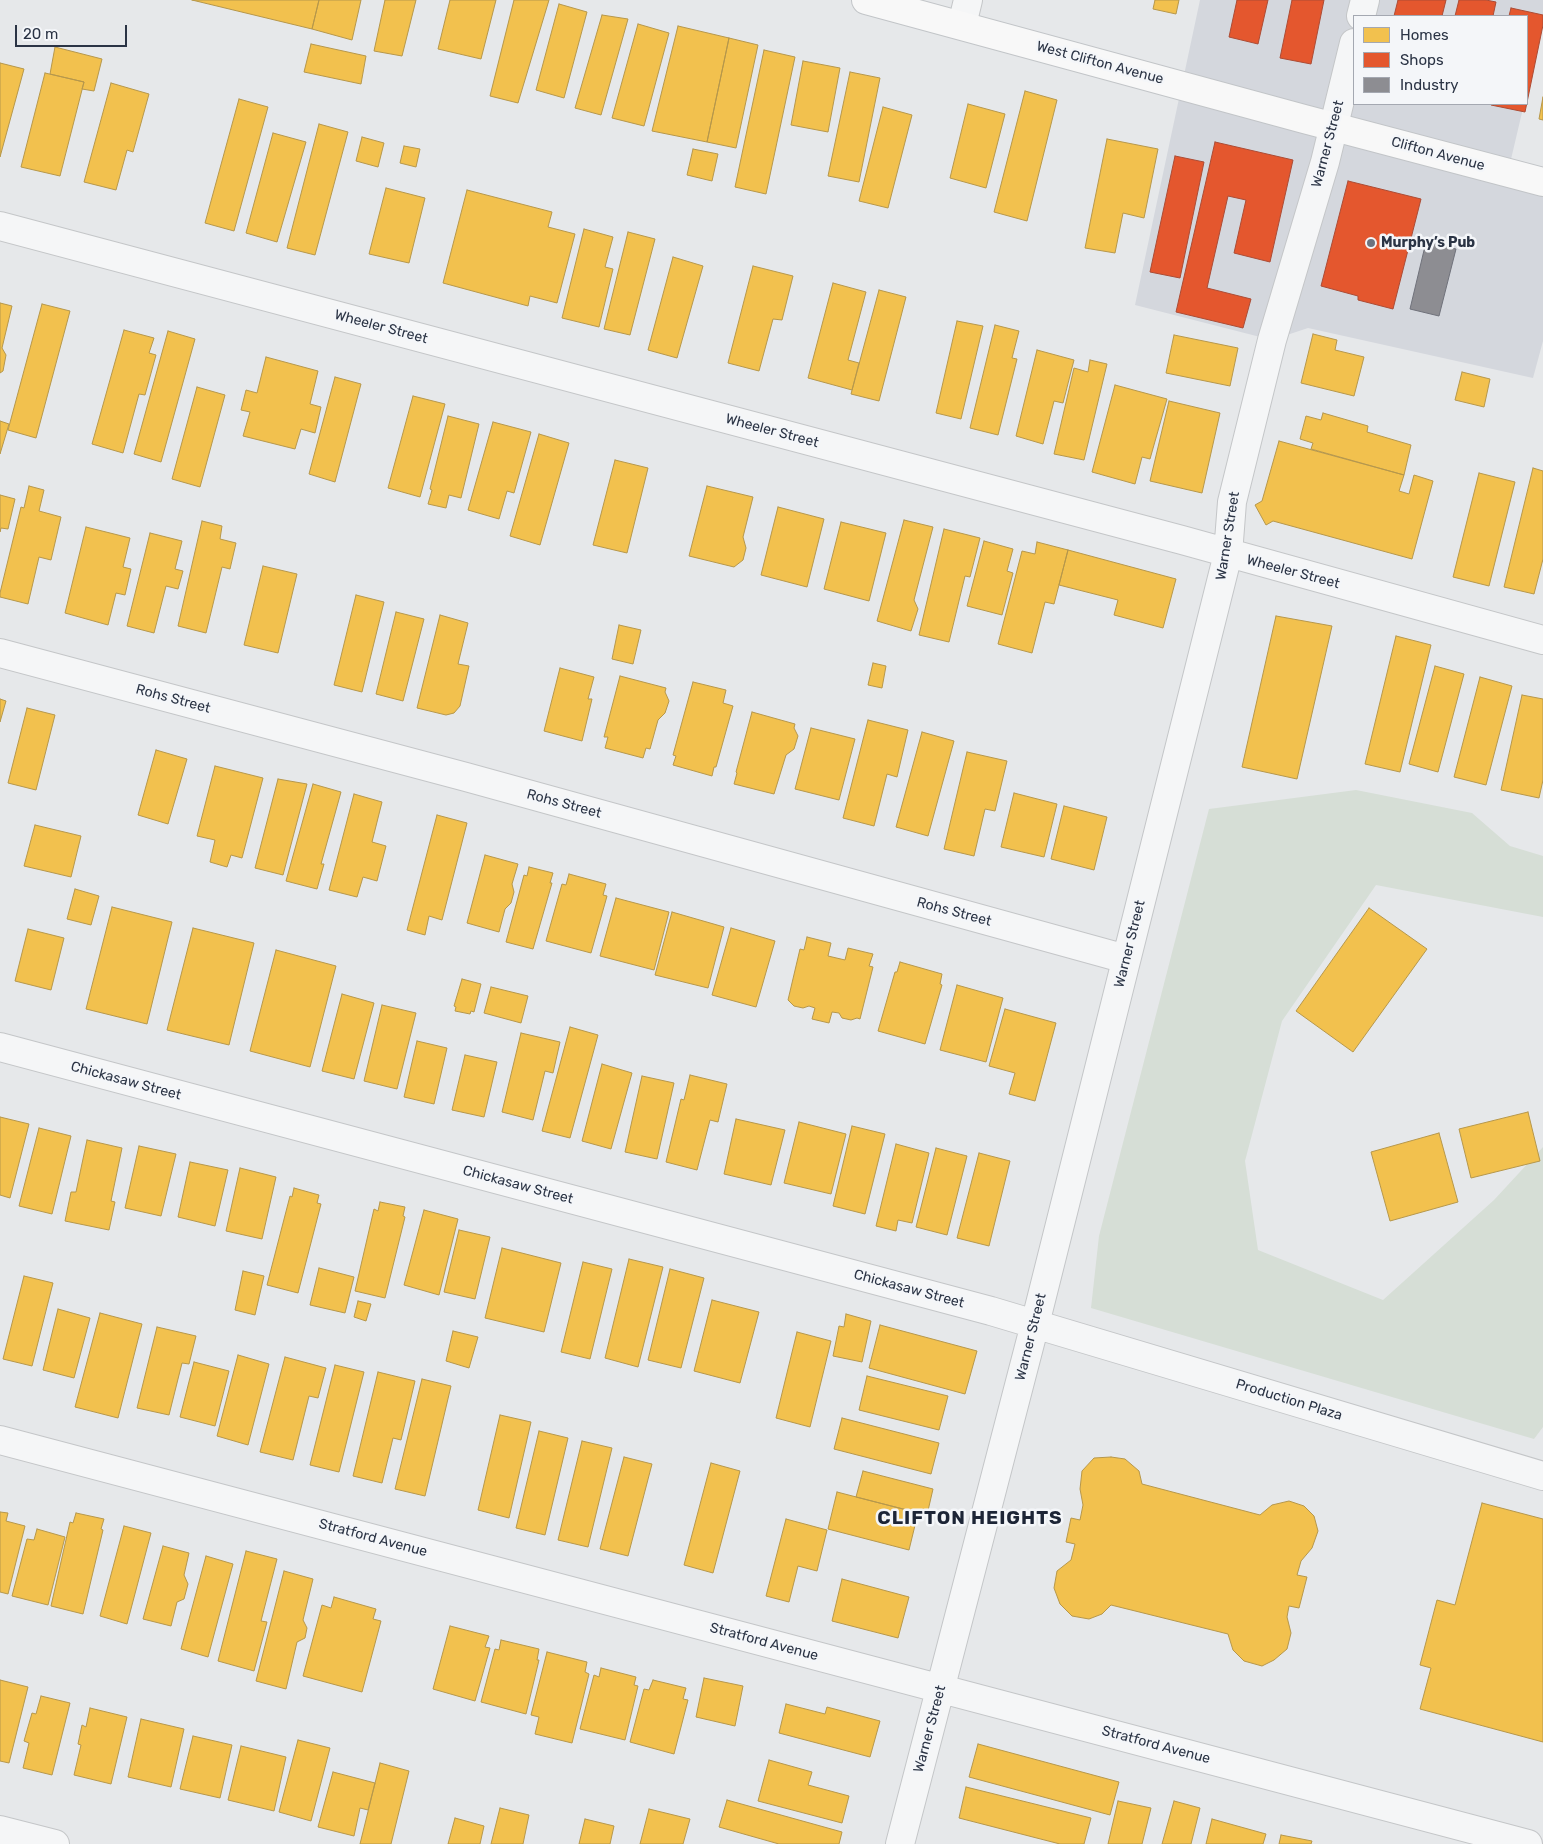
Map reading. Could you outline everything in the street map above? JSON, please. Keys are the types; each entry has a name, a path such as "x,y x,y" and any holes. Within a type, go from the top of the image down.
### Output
{"main road":[{"name":"West Clifton Avenue","path":"866,0 965,12 1333,126"},
{"name":"Clifton Avenue","path":"1333,126 1543,182"}],"street":[{"path":"1361,15 1365,0"},
{"name":"Warner Street","path":"900,1844 1035,1324 1228,554 1232,502 1272,340 1325,162 1353,47"},
{"name":"Wheeler Street","path":"0,226 1543,640"},
{"name":"Rohs Street","path":"0,653 466,777 1126,960"},
{"name":"Chickasaw Street","path":"0,1048 953,1300 1035,1324"},
{"name":"Production Plaza","path":"1035,1324 1543,1476"},
{"name":"Stratford Avenue","path":"0,1440 1528,1844"},
{"path":"0,1830 55,1844"}],"shaded area":[{"path":"1200,0 1543,0 1543,26 1528,90 1528,15 1353,15 1353,105 1524,105 1508,172 1543,182 1543,341 1533,378 1308,328 1272,340 1135,305"},
{"path":"1356,790 1472,813 1510,846 1543,856 1543,917 1376,885 1282,1021 1245,1161 1258,1250 1383,1300 1494,1200 1543,1147 1543,1427 1534,1439 1091,1308 1099,1236 1209,809"}],"building: Homes":[{"path":"192,0 319,0 312,29"},
{"path":"319,0 361,0 352,40 312,29"},
{"path":"385,0 416,0 402,56 374,51"},
{"path":"450,0 496,0 481,59 438,49"},
{"path":"514,0 549,0 518,103 490,96"},
{"path":"1155,0 1179,0 1176,14 1153,9"},
{"path":"559,4 587,12 564,98 536,90"},
{"path":"602,15 628,19 601,115 575,108"},
{"path":"638,24 669,33 644,126 612,118"},
{"path":"678,26 729,38 707,142 652,131"},
{"path":"729,38 758,45 736,148 707,142"},
{"path":"311,44 366,56 361,84 304,72"},
{"path":"55,47 102,59 94,91 82,89 84,82 50,74"},
{"path":"764,50 795,57 766,194 735,187"},
{"path":"803,61 840,68 828,132 791,125"},
{"path":"0,63 24,69 0,157"},
{"path":"850,72 880,78 859,182 828,176"},
{"path":"45,73 84,82 60,176 21,167"},
{"path":"111,83 149,94 133,152 127,150 116,190 84,182"},
{"path":"1025,91 1057,100 1027,221 994,212"},
{"path":"1543,97 1543,120 1539,119"},
{"path":"239,99 268,107 234,231 205,223"},
{"path":"968,104 1005,114 986,188 950,178"},
{"path":"883,107 912,115 888,208 859,201"},
{"path":"319,124 348,132 315,255 287,248"},
{"path":"273,133 306,142 277,242 246,233"},
{"path":"362,137 384,143 378,167 356,161"},
{"path":"1107,139 1158,149 1144,218 1123,213 1115,253 1085,248"},
{"path":"404,146 420,149 416,167 400,163"},
{"path":"693,149 718,154 712,181 687,175"},
{"path":"386,188 425,198 409,263 369,254"},
{"path":"467,190 552,212 548,227 575,234 557,303 530,296 528,306 443,283"},
{"path":"584,229 613,237 605,267 613,269 599,327 562,318"},
{"path":"628,232 655,239 630,335 604,329"},
{"path":"673,257 703,266 677,358 648,350"},
{"path":"753,266 793,276 782,320 773,319 759,371 728,363"},
{"path":"833,283 866,292 848,360 859,363 852,390 808,378"},
{"path":"879,290 906,297 879,401 851,394"},
{"path":"0,303 12,306 2,348 6,355 3,371 0,373"},
{"path":"42,304 70,311 36,438 8,430"},
{"path":"957,321 983,326 961,419 936,413"},
{"path":"995,325 1019,331 1012,358 1017,359 998,435 970,428"},
{"path":"124,330 154,338 149,353 156,355 145,395 139,394 123,453 92,444"},
{"path":"168,331 195,339 161,462 134,454"},
{"path":"1313,334 1337,340 1335,350 1364,357 1354,396 1301,383"},
{"path":"1174,335 1238,348 1230,386 1166,373"},
{"path":"1037,350 1074,360 1063,403 1054,401 1043,444 1016,436"},
{"path":"266,357 318,371 310,404 321,407 315,433 301,429 295,449 243,436 250,412 241,410 246,390 257,393"},
{"path":"1090,360 1107,364 1084,460 1054,454 1074,368 1088,372"},
{"path":"1462,372 1490,379 1484,407 1455,400"},
{"path":"335,377 361,384 335,482 309,474"},
{"path":"1115,385 1167,399 1150,459 1142,457 1135,484 1092,472"},
{"path":"197,387 225,395 200,487 172,479"},
{"path":"413,396 445,404 420,497 388,488"},
{"path":"1169,401 1220,413 1202,493 1150,481"},
{"path":"1323,413 1368,426 1367,432 1411,445 1404,475 1311,449 1313,443 1300,439 1306,416 1321,420"},
{"path":"448,416 479,424 461,498 449,495 446,508 428,504"},
{"path":"0,421 9,424 0,454"},
{"path":"493,422 531,432 514,493 507,491 499,519 468,510"},
{"path":"539,434 569,443 540,545 510,536"},
{"path":"1279,441 1404,475 1399,491 1409,494 1414,475 1433,481 1412,559 1273,521 1266,525 1255,505 1262,501"},
{"path":"615,460 648,468 627,553 593,545"},
{"path":"1533,468 1543,471 1543,559 1534,594 1504,587"},
{"path":"1479,473 1515,482 1489,586 1453,577"},
{"path":"29,486 44,490 39,511 61,517 51,560 39,557 28,604 0,597 0,593 21,507 24,508"},
{"path":"707,486 753,497 743,537 746,548 743,560 734,567 689,556"},
{"path":"0,495 15,499 8,529 1,528 0,532"},
{"path":"778,507 824,519 807,587 761,575"},
{"path":"904,520 933,527 914,600 918,609 911,631 877,621"},
{"path":"202,521 222,526 220,539 236,543 230,569 222,567 206,633 178,626"},
{"path":"841,522 886,533 869,601 824,589"},
{"path":"86,527 130,538 123,567 131,569 125,595 116,593 108,625 65,613"},
{"path":"944,529 980,538 970,577 965,576 949,642 919,635"},
{"path":"150,533 182,541 175,569 183,571 178,589 166,586 154,633 127,626"},
{"path":"984,541 1013,549 1007,571 1013,573 1002,615 967,606"},
{"path":"1037,542 1068,550 1054,604 1045,602 1032,653 998,644 1022,551 1035,554"},
{"path":"1068,550 1176,579 1163,628 1114,615 1118,600 1059,585"},
{"path":"263,566 297,574 278,653 244,645"},
{"path":"356,595 384,602 362,692 334,685"},
{"path":"396,612 424,619 403,701 376,694"},
{"path":"440,615 468,623 458,664 469,666 460,706 454,713 446,715 417,708"},
{"path":"1276,616 1332,626 1297,779 1242,767"},
{"path":"619,625 641,630 633,664 612,659"},
{"path":"1396,636 1431,645 1400,772 1365,764"},
{"path":"873,663 886,666 882,688 868,685"},
{"path":"1435,666 1464,674 1438,772 1409,764"},
{"path":"560,668 594,677 588,699 592,699 582,741 544,731"},
{"path":"620,676 666,688 665,692 669,701 665,713 658,720 650,749 646,748 643,758 605,748 608,737 604,737"},
{"path":"1480,677 1512,686 1486,785 1454,777"},
{"path":"693,682 726,690 723,703 733,706 712,776 673,765 676,756 673,755"},
{"path":"1522,695 1543,699 1543,780 1539,798 1501,790"},
{"path":"0,699 6,701 0,722"},
{"path":"27,708 55,715 36,790 8,783"},
{"path":"752,712 795,724 794,728 798,736 794,749 786,755 774,794 734,784"},
{"path":"868,720 908,730 897,777 887,774 874,826 843,818"},
{"path":"811,728 855,739 839,800 795,789"},
{"path":"922,732 954,741 928,836 896,827"},
{"path":"156,750 187,759 168,824 138,815"},
{"path":"967,752 1007,761 995,811 985,809 974,856 944,849"},
{"path":"215,766 263,778 242,858 231,855 227,867 210,862 215,840 197,836"},
{"path":"278,779 307,784 283,875 255,868"},
{"path":"313,784 341,792 321,864 324,864 317,889 286,881"},
{"path":"1014,793 1057,804 1044,857 1001,847"},
{"path":"354,794 382,802 372,842 386,846 377,881 363,877 357,897 329,890"},
{"path":"1064,806 1107,817 1094,870 1051,859"},
{"path":"437,815 467,823 442,920 429,916 425,935 407,930"},
{"path":"35,825 81,836 71,877 24,866"},
{"path":"485,855 518,864 512,884 514,892 511,903 505,909 499,932 467,923"},
{"path":"529,867 553,873 550,883 552,883 533,949 506,942 524,875 527,876"},
{"path":"569,874 606,884 603,895 607,896 591,953 546,941 562,884 566,885"},
{"path":"75,889 99,896 91,925 67,919"},
{"path":"616,898 669,912 654,970 600,956"},
{"path":"112,907 172,922 147,1024 86,1009"},
{"path":"1369,908 1427,949 1353,1052 1296,1011"},
{"path":"672,912 724,927 708,988 655,975"},
{"path":"193,928 254,943 229,1045 167,1030"},
{"path":"731,928 775,941 756,1007 712,995"},
{"path":"28,929 64,938 51,990 15,981"},
{"path":"807,937 831,943 828,956 845,960 848,948 873,954 869,966 873,967 860,1019 842,1018 839,1013 832,1012 829,1023 812,1019 815,1008 794,1006 788,1000 800,949 804,950"},
{"path":"276,950 336,966 310,1067 250,1051"},
{"path":"900,962 942,974 940,984 942,985 925,1044 878,1031 895,972 897,972"},
{"path":"462,979 481,984 474,1012 471,1011 470,1014 455,1011 456,1007 454,1006"},
{"path":"957,985 1003,998 986,1062 940,1050"},
{"path":"491,987 528,996 521,1023 484,1013"},
{"path":"342,994 374,1003 354,1079 322,1071"},
{"path":"382,1005 416,1013 397,1089 364,1081"},
{"path":"1005,1009 1056,1023 1035,1101 1009,1094 1015,1073 989,1066"},
{"path":"570,1027 598,1035 570,1138 542,1131"},
{"path":"521,1033 560,1042 553,1073 545,1071 533,1120 502,1112"},
{"path":"417,1041 447,1048 434,1104 404,1097"},
{"path":"465,1055 497,1062 484,1117 452,1110"},
{"path":"602,1064 632,1073 611,1149 582,1141"},
{"path":"690,1075 727,1084 718,1122 710,1120 697,1170 666,1162 681,1099 684,1100"},
{"path":"642,1076 674,1083 657,1159 625,1152"},
{"path":"1528,1112 1540,1161 1471,1178 1459,1129"},
{"path":"0,1117 29,1124 10,1198 0,1195"},
{"path":"736,1119 785,1130 771,1185 724,1174"},
{"path":"799,1122 846,1134 831,1194 784,1183"},
{"path":"852,1126 885,1134 865,1214 833,1206"},
{"path":"39,1128 71,1136 52,1214 19,1206"},
{"path":"1439,1133 1458,1202 1390,1221 1371,1152"},
{"path":"87,1140 122,1148 111,1201 115,1202 109,1230 65,1221 71,1192 76,1192"},
{"path":"896,1144 929,1153 912,1223 898,1220 896,1231 876,1226"},
{"path":"139,1146 176,1154 161,1216 125,1208"},
{"path":"936,1148 967,1156 947,1235 916,1227"},
{"path":"979,1153 1010,1161 989,1246 957,1238"},
{"path":"190,1162 228,1170 215,1226 178,1217"},
{"path":"240,1168 276,1177 262,1239 226,1231"},
{"path":"294,1188 319,1195 317,1203 321,1204 298,1293 267,1285 290,1196 292,1197"},
{"path":"380,1202 405,1207 403,1216 405,1217 385,1298 355,1291 374,1209 378,1211"},
{"path":"424,1210 458,1219 439,1295 404,1285"},
{"path":"459,1230 490,1237 475,1299 444,1292"},
{"path":"502,1248 561,1263 544,1332 485,1318"},
{"path":"629,1259 663,1267 638,1367 605,1358"},
{"path":"583,1262 612,1269 590,1359 561,1352"},
{"path":"319,1268 354,1277 345,1313 310,1305"},
{"path":"670,1269 704,1278 681,1368 648,1360"},
{"path":"243,1271 264,1276 255,1315 235,1310"},
{"path":"24,1276 53,1283 32,1366 3,1359"},
{"path":"712,1300 759,1312 740,1383 694,1371"},
{"path":"358,1301 371,1304 366,1321 354,1317"},
{"path":"58,1309 90,1318 74,1378 43,1370"},
{"path":"100,1313 142,1324 118,1418 75,1407"},
{"path":"846,1314 871,1321 862,1362 833,1356 839,1326 844,1327"},
{"path":"880,1325 977,1351 965,1394 869,1368"},
{"path":"157,1327 196,1336 189,1364 182,1363 169,1415 137,1408"},
{"path":"453,1331 478,1337 469,1368 446,1361"},
{"path":"797,1332 831,1341 810,1427 776,1418"},
{"path":"238,1355 269,1364 248,1445 217,1436"},
{"path":"285,1357 326,1368 318,1398 309,1396 293,1460 260,1452"},
{"path":"194,1362 229,1371 215,1426 180,1417"},
{"path":"335,1365 364,1372 339,1472 310,1465"},
{"path":"378,1372 415,1381 401,1440 393,1438 382,1483 353,1476"},
{"path":"867,1376 948,1396 939,1430 859,1410"},
{"path":"422,1379 451,1386 425,1496 395,1489"},
{"path":"500,1415 531,1422 509,1518 478,1510"},
{"path":"842,1418 939,1443 931,1474 834,1449"},
{"path":"539,1431 568,1438 545,1535 516,1528"},
{"path":"582,1441 612,1448 588,1547 558,1540"},
{"path":"624,1457 652,1464 628,1556 600,1549"},
{"path":"1111,1457 1125,1459 1139,1471 1142,1484 1260,1515 1272,1505 1289,1501 1304,1506 1314,1516 1318,1531 1312,1548 1301,1561 1297,1575 1307,1577 1299,1608 1289,1606 1287,1617 1291,1633 1287,1649 1274,1660 1262,1666 1244,1661 1233,1650 1228,1634 1111,1605 1102,1614 1089,1619 1072,1616 1060,1604 1054,1588 1057,1571 1071,1560 1075,1544 1066,1542 1071,1518 1080,1520 1083,1505 1080,1489 1082,1471 1094,1458"},
{"path":"711,1463 740,1471 713,1573 684,1565"},
{"path":"863,1471 933,1489 927,1515 856,1497"},
{"path":"837,1492 918,1513 909,1550 828,1529"},
{"path":"1482,1503 1543,1519 1543,1742 1420,1709 1431,1668 1420,1665 1437,1600 1455,1605"},
{"path":"0,1512 8,1513 6,1521 25,1526 8,1594 0,1592"},
{"path":"76,1513 104,1519 83,1614 51,1606 70,1522 73,1523"},
{"path":"786,1519 827,1530 817,1571 798,1566 789,1602 766,1596"},
{"path":"124,1526 151,1533 127,1624 100,1616"},
{"path":"37,1529 65,1537 48,1605 12,1596 27,1539 34,1540"},
{"path":"163,1546 189,1553 184,1575 188,1584 184,1599 177,1602 171,1626 143,1619"},
{"path":"246,1551 277,1559 261,1621 267,1622 254,1671 218,1661"},
{"path":"206,1556 233,1564 208,1657 181,1649"},
{"path":"284,1571 313,1579 303,1620 307,1628 305,1638 297,1642 286,1689 256,1681"},
{"path":"842,1579 909,1597 898,1638 832,1621"},
{"path":"334,1597 376,1609 373,1619 381,1621 362,1692 303,1676 322,1605 331,1608"},
{"path":"450,1626 489,1636 485,1647 490,1648 475,1701 433,1689"},
{"path":"501,1640 539,1649 537,1660 539,1660 526,1714 481,1702 495,1649 499,1650"},
{"path":"547,1652 587,1662 585,1672 589,1674 572,1743 535,1734 539,1717 531,1715"},
{"path":"601,1668 636,1677 634,1685 638,1686 625,1740 580,1729 594,1675 599,1677"},
{"path":"704,1678 743,1686 735,1726 696,1717"},
{"path":"0,1680 28,1687 9,1763 0,1761"},
{"path":"653,1680 686,1688 683,1699 688,1700 674,1754 630,1742 644,1689 649,1690"},
{"path":"41,1696 70,1703 52,1775 23,1768 29,1743 24,1741 32,1713 36,1714"},
{"path":"786,1704 825,1714 827,1707 880,1721 870,1757 779,1733"},
{"path":"90,1708 127,1717 111,1784 74,1775 81,1745 78,1744 82,1725 86,1727"},
{"path":"141,1719 184,1729 171,1787 128,1777"},
{"path":"193,1736 232,1745 220,1798 180,1789"},
{"path":"298,1740 330,1748 311,1821 279,1812"},
{"path":"978,1744 1119,1782 1110,1815 969,1777"},
{"path":"241,1746 286,1757 274,1811 228,1800"},
{"path":"769,1760 812,1772 808,1785 849,1796 842,1823 758,1801"},
{"path":"380,1763 409,1771 391,1844 360,1844"},
{"path":"333,1772 375,1783 368,1810 360,1808 354,1836 318,1827"},
{"path":"966,1787 1091,1818 1084,1844 1060,1844 959,1818"},
{"path":"727,1800 842,1832 839,1844 779,1844 719,1827"},
{"path":"1118,1801 1151,1808 1142,1844 1108,1844"},
{"path":"1174,1801 1200,1808 1191,1844 1162,1844"},
{"path":"500,1808 529,1815 523,1844 491,1844"},
{"path":"649,1809 690,1819 683,1844 640,1844"},
{"path":"455,1818 484,1826 480,1844 448,1844"},
{"path":"585,1819 614,1826 610,1844 579,1844"},
{"path":"1212,1819 1266,1834 1263,1844 1206,1844"},
{"path":"1281,1835 1312,1841 1311,1844 1279,1844"}],"building: Shops":[{"path":"1237,0 1268,0 1258,44 1229,37"},
{"path":"1292,0 1324,0 1311,64 1280,58"},
{"path":"1398,0 1446,0 1442,15 1394,15"},
{"path":"1459,0 1496,2 1493,15 1455,15"},
{"path":"1511,8 1543,15 1543,25 1528,97 1528,15 1509,15"},
{"path":"1491,105 1527,105 1525,112"},
{"path":"1215,142 1293,160 1270,262 1234,253 1246,200 1228,196 1207,288 1251,299 1243,328 1176,312"},
{"path":"1175,156 1204,162 1180,278 1150,272"},
{"name":"Murphy’s Pub","path":"1348,181 1421,199 1393,309 1358,300 1358,296 1321,286"}],"building: Industry":[{"path":"1426,242 1456,249 1439,316 1410,309"}],"place":[{"name":"Murphy’s Pub","path":"1371,243"}],"district":[{"name":"CLIFTON HEIGHTS","path":"970,1519"}]}
